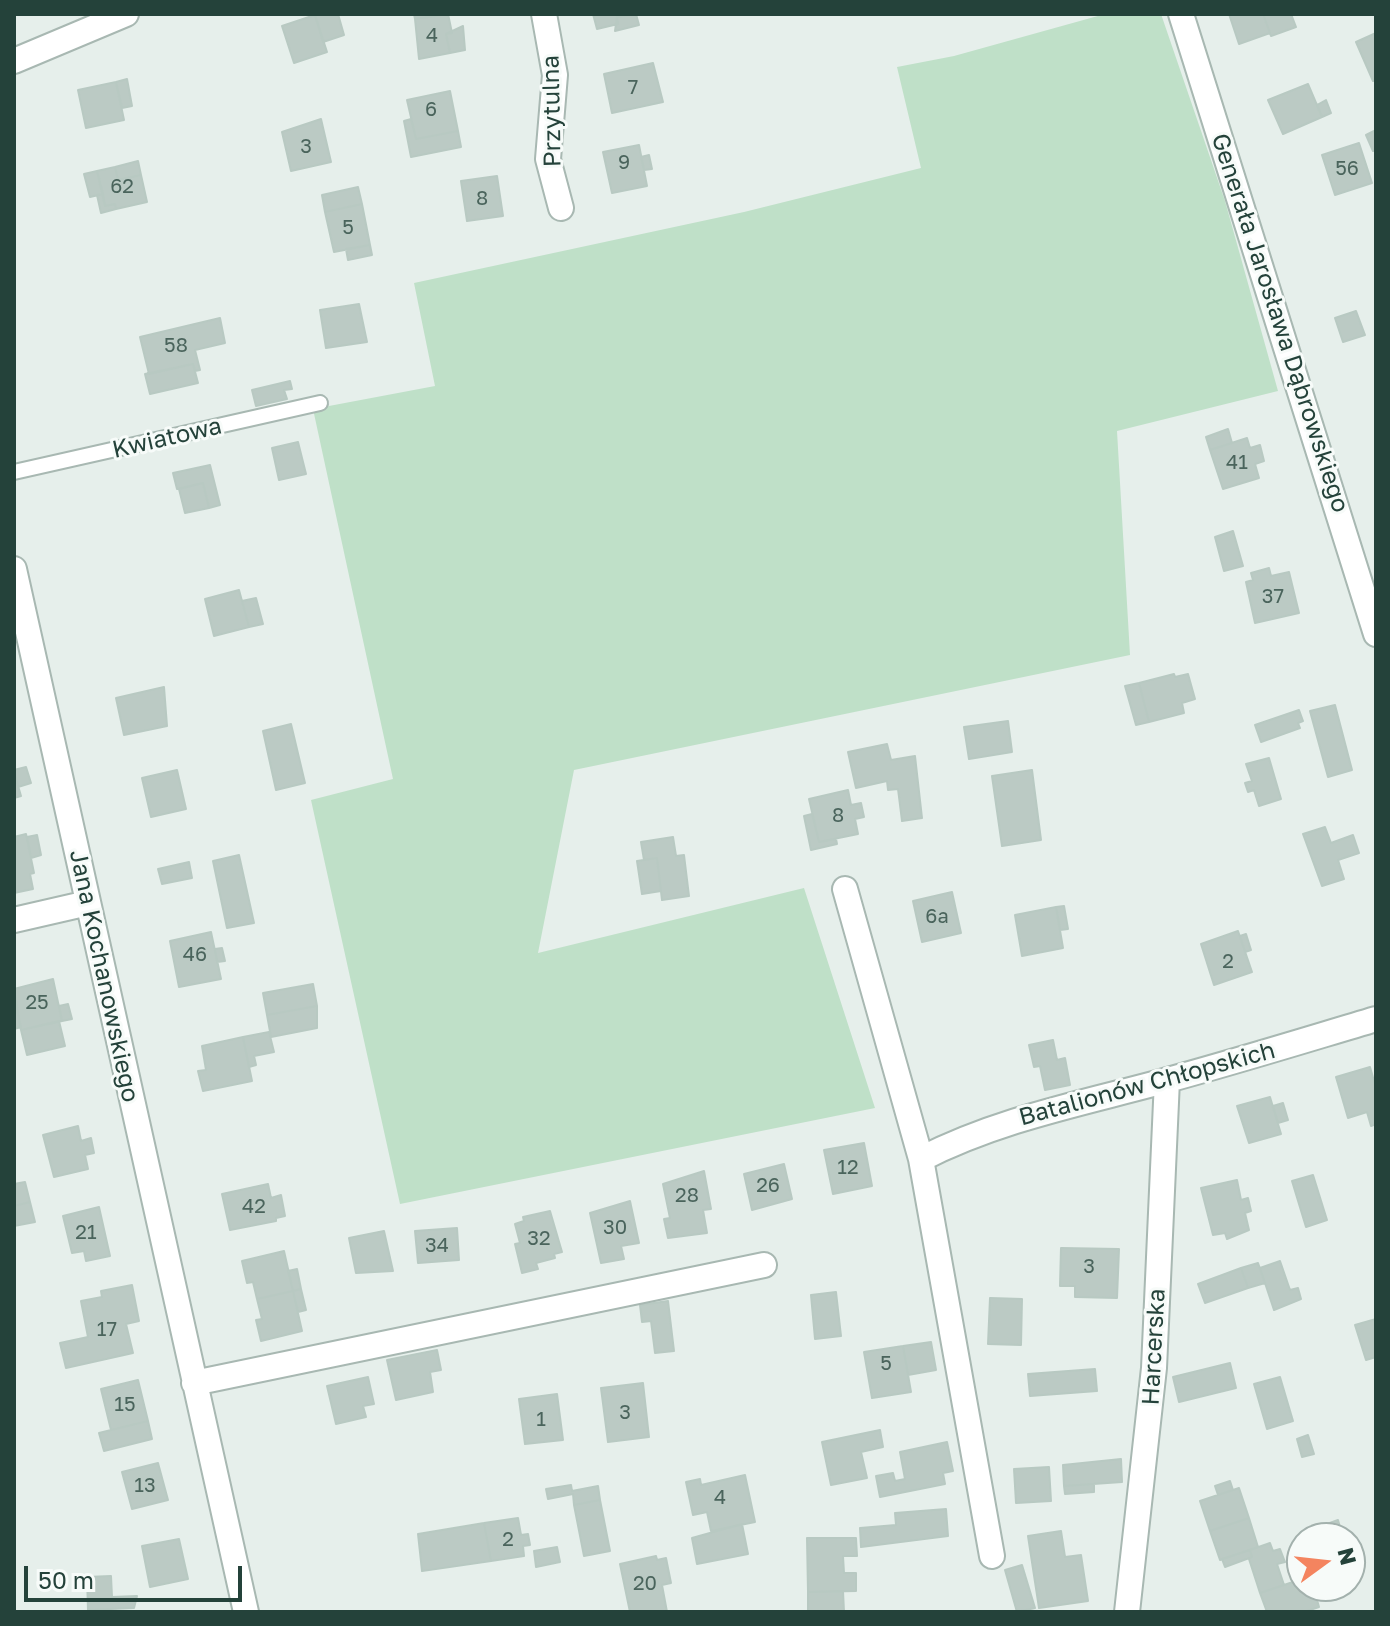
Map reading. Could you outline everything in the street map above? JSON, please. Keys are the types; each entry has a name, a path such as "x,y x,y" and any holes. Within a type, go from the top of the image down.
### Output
{"street":[{"path":"14,61 126,14"},
{"name":"Przytulna","path":"544,14 555,75 548,159 561,208"},
{"name":"Generała Jarosława Dąbrowskiego","path":"1181,14 1366,560 1376,634"},
{"name":"Jana Kochanowskiego","path":"14,569 246,1612"},
{"path":"845,889 921,1159 992,1556"},
{"path":"14,920 88,903"},
{"name":"Batalionów Chłopskich","path":"921,1159 973,1133 1376,1019"},
{"name":"Harcerska","path":"1127,1612 1154,1368 1167,1080"},
{"path":"194,1383 764,1265"}],"lane":[{"name":"Kwiatowa","path":"14,472 320,403"}],"green space":[{"path":"1105,14 1161,14 1225,201 1278,391 1117,431 1130,655 574,770 538,953 804,888 875,1108 400,1204 311,800 393,779 313,409 435,386 414,283 744,212 921,168 897,67 954,56"}],"building":[{"path":"338,14 344,35 323,42 315,15"},
{"path":"414,14 444,14 415,19"},
{"path":"448,14 452,33 446,34 450,53 419,59 415,19"},
{"path":"593,14 633,14 617,17 618,24 597,29"},
{"path":"636,14 639,25 615,31 617,17"},
{"path":"1229,14 1263,14 1270,33 1239,44"},
{"path":"1263,14 1291,14 1296,27 1271,36"},
{"path":"315,15 327,52 294,63 282,26"},
{"path":"463,26 465,50 450,53 446,34"},
{"path":"1376,33 1376,80 1373,81 1356,42"},
{"path":"653,63 663,102 612,113 604,74"},
{"path":"127,79 132,106 122,108 116,82"},
{"path":"116,82 124,120 86,128 78,90"},
{"path":"1308,84 1322,117 1283,134 1268,100"},
{"path":"450,91 458,131 416,139 407,100"},
{"path":"1326,100 1331,113 1322,117 1317,105"},
{"path":"321,119 331,162 291,171 282,132"},
{"path":"411,119 416,139 458,131 461,147 411,157 404,121"},
{"path":"1376,130 1376,150 1373,151 1366,135"},
{"path":"1359,143 1372,183 1335,195 1322,155"},
{"path":"639,145 647,186 612,193 603,152"},
{"path":"649,155 652,169 644,170 641,157"},
{"path":"138,161 141,175 118,180 115,167"},
{"path":"115,167 118,180 141,175 147,202 116,209 115,204 105,206 97,171"},
{"path":"97,171 103,194 90,197 84,174"},
{"path":"497,176 503,216 467,221 461,181"},
{"path":"358,187 362,204 325,212 322,195"},
{"path":"103,194 105,206 115,204 116,209 101,213 97,195"},
{"path":"362,204 370,245 334,252 325,212"},
{"path":"370,245 372,255 348,260 346,249"},
{"path":"359,304 367,342 326,348 320,310"},
{"path":"1356,311 1365,335 1343,342 1335,318"},
{"path":"220,318 225,343 195,350 200,370 195,371 193,364 149,374 140,337"},
{"path":"193,364 198,383 150,394 145,374"},
{"path":"290,381 292,389 284,390 287,399 256,406 252,390"},
{"path":"1228,429 1232,443 1210,450 1206,437"},
{"path":"1247,438 1250,448 1260,445 1264,461 1255,464 1259,478 1223,489 1210,450"},
{"path":"298,442 306,474 279,480 272,448"},
{"path":"210,465 220,505 209,508 203,483 177,489 173,473"},
{"path":"203,483 209,508 185,513 179,489"},
{"path":"1233,531 1243,566 1224,571 1215,537"},
{"path":"1269,568 1271,576 1289,572 1299,613 1255,623 1246,582 1253,580 1251,573"},
{"path":"239,590 249,627 214,636 205,599"},
{"path":"256,598 263,624 249,627 242,601"},
{"path":"1174,674 1175,677 1188,674 1195,699 1182,703 1184,713 1149,722 1139,683"},
{"path":"1139,683 1149,722 1136,725 1125,686"},
{"path":"164,687 167,726 124,735 116,698"},
{"path":"1335,705 1352,770 1328,777 1310,711"},
{"path":"1299,710 1303,721 1298,723 1300,728 1261,742 1255,725"},
{"path":"1008,721 1012,752 969,759 964,727"},
{"path":"291,724 305,783 276,790 263,731"},
{"path":"887,744 891,760 915,756 922,818 902,821 898,789 888,790 887,781 856,788 848,752"},
{"path":"1269,758 1281,799 1259,806 1254,790 1248,792 1245,783 1252,781 1246,764"},
{"path":"26,767 31,783 18,787 14,770"},
{"path":"177,770 186,809 151,817 142,778"},
{"path":"1032,770 1041,840 1002,846 992,776"},
{"path":"14,772 21,796 14,798"},
{"path":"848,790 851,805 861,803 864,817 855,819 858,834 819,842 809,799"},
{"path":"812,814 819,842 836,839 837,844 811,850 804,816"},
{"path":"1325,827 1331,843 1353,835 1359,853 1338,860 1344,879 1322,886 1303,834"},
{"path":"26,834 34,873 30,874 33,889 14,893 14,837"},
{"path":"37,835 41,855 31,858 27,837"},
{"path":"673,837 676,856 684,855 689,896 662,900 657,858 644,860 641,842"},
{"path":"239,855 254,923 227,928 213,861"},
{"path":"657,858 661,891 642,894 637,861"},
{"path":"189,862 192,878 162,884 158,869"},
{"path":"952,892 961,933 922,942 913,901"},
{"path":"1064,906 1068,929 1060,930 1056,907"},
{"path":"1056,907 1063,948 1022,956 1015,915"},
{"path":"1238,931 1252,972 1214,985 1201,944"},
{"path":"211,932 221,979 179,987 170,941"},
{"path":"1246,934 1251,950 1245,952 1240,936"},
{"path":"222,948 225,961 217,962 215,949"},
{"path":"53,979 62,1021 21,1030 14,989"},
{"path":"313,984 317,1006 267,1015 263,993"},
{"path":"14,1000 21,1027 14,1029"},
{"path":"68,1004 72,1019 62,1021 59,1006"},
{"path":"317,1006 317,1028 271,1037 267,1015"},
{"path":"59,1021 65,1046 27,1055 21,1030"},
{"path":"269,1032 274,1052 254,1056 256,1065 249,1067 243,1037"},
{"path":"243,1037 252,1081 203,1091 198,1071 206,1070 202,1046"},
{"path":"1053,1040 1057,1060 1065,1058 1070,1085 1045,1090 1040,1066 1034,1067 1029,1045"},
{"path":"1370,1067 1376,1088 1376,1124 1371,1126 1367,1112 1348,1118 1336,1077"},
{"path":"1270,1097 1281,1134 1249,1143 1237,1106"},
{"path":"1283,1103 1288,1120 1278,1123 1273,1106"},
{"path":"78,1126 81,1141 91,1138 94,1153 85,1155 88,1169 54,1177 43,1135"},
{"path":"864,1143 872,1186 833,1194 824,1150"},
{"path":"784,1164 792,1199 752,1210 744,1174"},
{"path":"704,1171 711,1209 703,1210 707,1233 668,1238 664,1219 670,1218 663,1184"},
{"path":"1313,1175 1327,1220 1306,1227 1292,1181"},
{"path":"1237,1180 1241,1200 1248,1198 1251,1211 1245,1213 1249,1230 1227,1239 1225,1233 1213,1235 1201,1188"},
{"path":"25,1182 30,1202 14,1206 14,1184"},
{"path":"268,1184 271,1198 281,1195 285,1216 276,1218 276,1221 230,1230 222,1194"},
{"path":"630,1201 639,1243 621,1246 624,1259 601,1263 590,1213"},
{"path":"30,1202 35,1222 14,1226 14,1206"},
{"path":"99,1207 110,1256 86,1261 84,1251 72,1253 63,1216"},
{"path":"550,1211 562,1252 554,1254 555,1258 536,1263 538,1269 522,1273 515,1244 520,1243 515,1224 524,1221 523,1217"},
{"path":"457,1228 459,1260 418,1263 415,1231"},
{"path":"384,1231 393,1271 356,1273 349,1238"},
{"path":"1061,1248 1119,1249 1117,1298 1075,1297 1075,1286 1060,1286"},
{"path":"284,1251 293,1291 257,1299 253,1282 247,1283 242,1261"},
{"path":"1280,1261 1290,1290 1298,1288 1301,1299 1274,1310 1260,1268"},
{"path":"1258,1263 1265,1283 1248,1288 1241,1268"},
{"path":"1241,1268 1248,1288 1205,1303 1198,1284"},
{"path":"297,1269 301,1289 293,1291 288,1271"},
{"path":"132,1285 139,1321 126,1324 133,1353 66,1368 60,1343 88,1337 81,1301 102,1297 101,1291"},
{"path":"301,1289 306,1310 298,1312 293,1291"},
{"path":"293,1291 302,1331 261,1341 256,1320 262,1319 257,1299"},
{"path":"836,1292 841,1336 815,1339 811,1295"},
{"path":"990,1298 1022,1299 1021,1345 988,1344"},
{"path":"668,1301 674,1351 655,1353 651,1321 642,1322 640,1305"},
{"path":"1376,1319 1376,1357 1366,1360 1355,1325"},
{"path":"931,1342 936,1370 908,1375 903,1346"},
{"path":"903,1346 911,1392 872,1398 864,1352"},
{"path":"437,1350 441,1370 430,1372 433,1392 396,1400 387,1360"},
{"path":"1230,1363 1236,1388 1179,1402 1173,1377"},
{"path":"1095,1369 1097,1391 1030,1396 1028,1374"},
{"path":"368,1377 374,1404 363,1406 366,1417 336,1424 327,1386"},
{"path":"1280,1377 1293,1421 1267,1429 1254,1384"},
{"path":"138,1380 148,1421 111,1430 101,1389"},
{"path":"643,1383 649,1437 608,1442 601,1388"},
{"path":"557,1394 563,1440 525,1444 519,1399"},
{"path":"148,1421 152,1439 104,1451 99,1433"},
{"path":"880,1430 883,1447 861,1452 867,1478 831,1485 822,1442"},
{"path":"1308,1435 1314,1454 1302,1457 1297,1439"},
{"path":"947,1442 953,1471 943,1473 945,1484 880,1497 876,1476 893,1473 895,1481 905,1479 900,1452"},
{"path":"1121,1459 1122,1482 1064,1486 1063,1465"},
{"path":"158,1463 168,1500 132,1509 122,1472"},
{"path":"1049,1467 1051,1501 1016,1503 1014,1469"},
{"path":"745,1475 755,1522 711,1531 707,1512 693,1515 686,1482 700,1479 701,1485"},
{"path":"1230,1481 1233,1490 1218,1495 1215,1486"},
{"path":"1094,1484 1094,1492 1065,1494 1064,1486"},
{"path":"571,1485 572,1491 598,1486 600,1500 574,1505 573,1494 548,1499 546,1489"},
{"path":"1239,1488 1249,1518 1210,1531 1200,1501"},
{"path":"600,1500 610,1551 584,1556 574,1505"},
{"path":"946,1509 948,1536 861,1547 860,1528 896,1525 895,1513"},
{"path":"518,1518 521,1535 528,1534 530,1545 523,1546 524,1556 491,1561 484,1523"},
{"path":"1249,1518 1258,1547 1220,1560 1210,1531"},
{"path":"484,1523 491,1561 422,1571 418,1534"},
{"path":"742,1524 748,1554 697,1564 692,1538"},
{"path":"1061,1531 1065,1557 1081,1555 1088,1601 1039,1608 1028,1536"},
{"path":"807,1538 856,1538 857,1556 843,1556 844,1573 856,1573 856,1591 808,1592"},
{"path":"179,1539 188,1579 150,1587 142,1546"},
{"path":"1270,1543 1273,1551 1280,1549 1285,1562 1277,1564 1284,1585 1260,1593 1249,1559 1252,1557 1250,1550"},
{"path":"557,1547 560,1562 536,1567 534,1551"},
{"path":"1250,1550 1252,1557 1225,1567 1222,1559"},
{"path":"656,1556 657,1560 666,1558 671,1583 662,1585 667,1612 630,1612 620,1564"},
{"path":"1022,1565 1035,1608 1017,1612 1005,1570"},
{"path":"111,1576 112,1597 137,1596 134,1608 88,1610 87,1577"},
{"path":"1286,1584 1286,1602 1318,1602 1319,1607 1304,1612 1267,1612 1260,1593"},
{"path":"843,1591 844,1612 808,1612 808,1592"}]}
